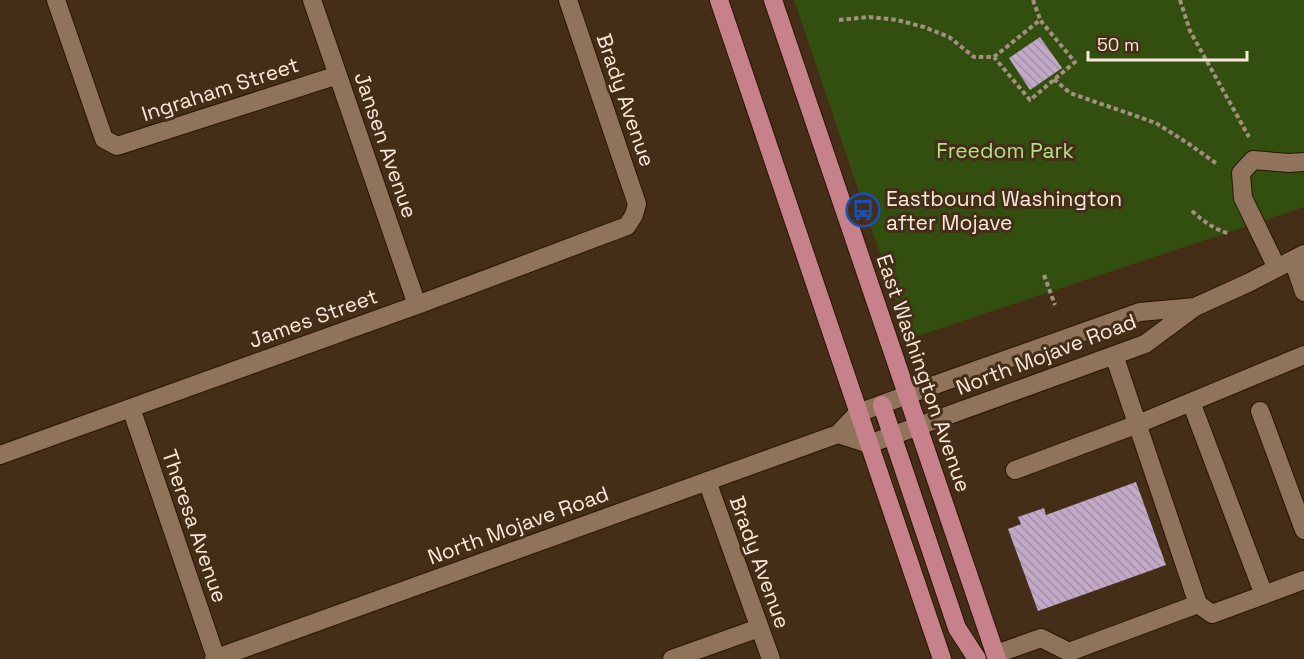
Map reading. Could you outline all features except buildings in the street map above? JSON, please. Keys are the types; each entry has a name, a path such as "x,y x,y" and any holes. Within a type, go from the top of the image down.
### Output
{"main road":[{"path":"719,0 942,659"},
{"path":"761,0 791,52"},
{"name":"East Washington Avenue","path":"773,0 997,657"},
{"path":"882,405 957,628 977,659"}],"street":[{"name":"Ingraham Street","path":"56,0 104,139 117,146 338,75"},
{"name":"Jansen Avenue","path":"312,0 417,305"},
{"name":"Brady Avenue","path":"568,0 637,204 634,215"},
{"path":"1277,268 1243,198 1241,173 1253,160 1304,162"},
{"name":"James Street","path":"0,455 417,305 627,226 634,215"},
{"name":"North Mojave Road","path":"869,444 1145,344 1195,307 1299,257"},
{"path":"1299,257 1304,292"},
{"name":"North Mojave Road","path":"215,659 838,434 858,413 907,395 1140,312 1195,307"},
{"path":"1114,355 1198,604 1212,614 1304,580"},
{"path":"1015,470 1138,424 1304,355"},
{"path":"1191,402 1264,595"},
{"name":"Theresa Avenue","path":"131,408 215,659"},
{"path":"1260,411 1304,530"},
{"path":"838,434 869,444"},
{"name":"Brady Avenue","path":"707,481 771,659"},
{"path":"997,657 1041,638 1069,652 1198,604"},
{"path":"672,659 759,628"}],"path":[{"path":"994,57 1030,100 1075,62 1040,20 1033,0"},
{"path":"1180,0 1190,31 1249,137"},
{"path":"839,20 869,17 897,20 949,37 974,57 994,57 1040,20"},
{"path":"1054,79 1070,93 1156,123 1217,164"},
{"path":"1192,211 1208,225 1230,234"},
{"path":"1044,275 1055,304"}],"green space":[{"name":"Freedom Park","path":"794,0 1304,0 1304,207 909,339"}],"place":[{"name":"Eastbound Washington after Mojave","path":"863,210"}]}
